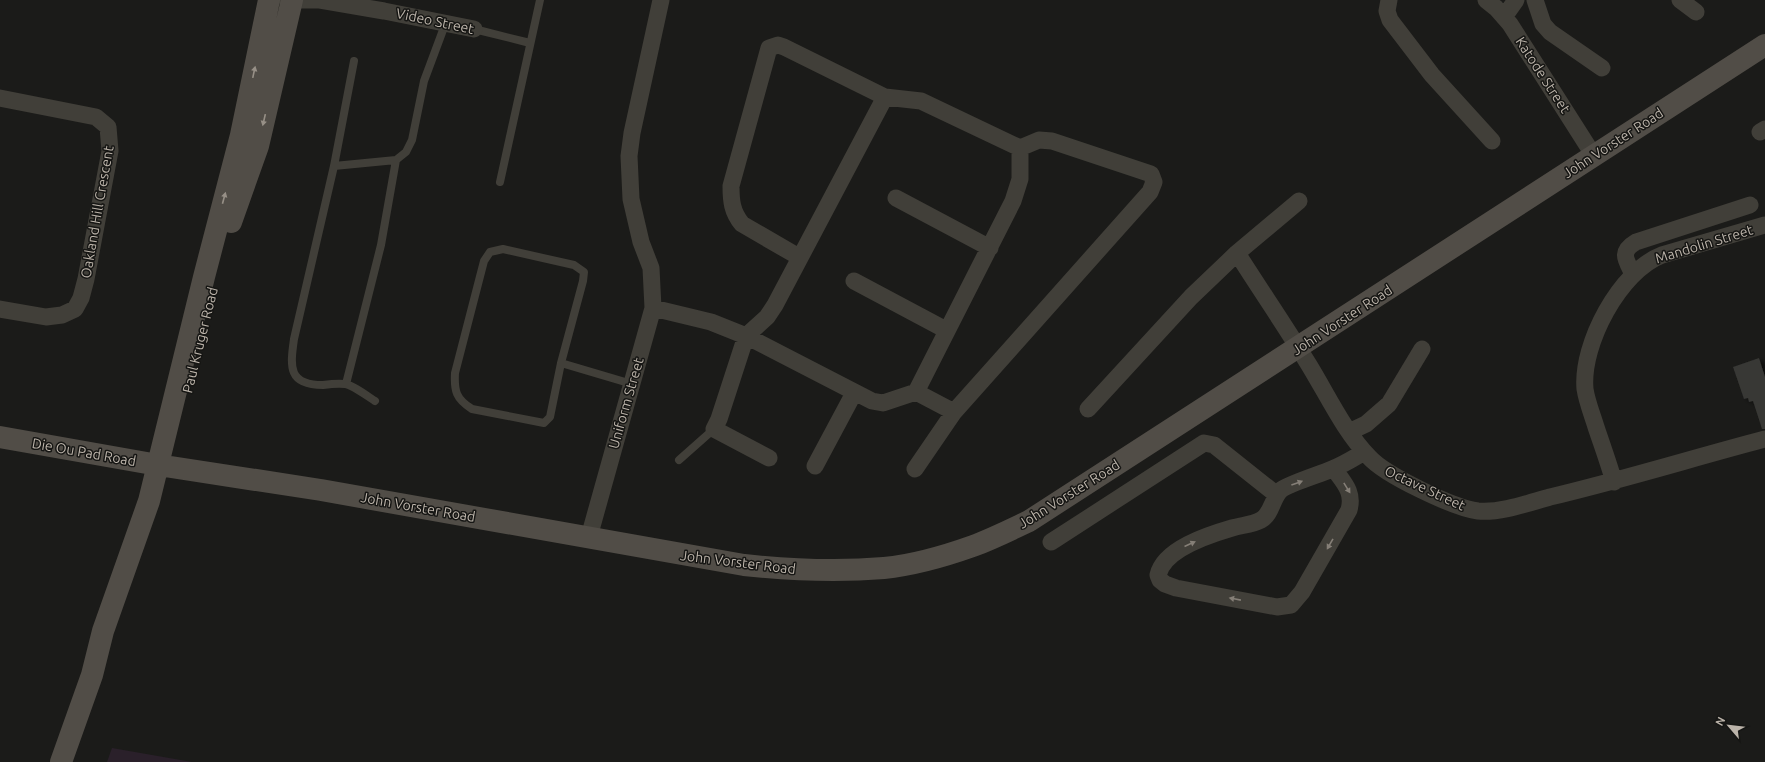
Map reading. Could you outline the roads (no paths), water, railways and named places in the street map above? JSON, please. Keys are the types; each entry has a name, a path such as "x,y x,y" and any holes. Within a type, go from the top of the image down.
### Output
{"street":[{"name":"Paul Kruger Road","path":"163,466 204,277 241,135 269,0"},
{"name":"Paul Kruger Road","path":"61,762 92,675 104,631 149,501 163,466 227,233 258,146 290,0"},
{"name":"Video Street","path":"290,0 320,0 385,5 474,29"},
{"name":"Uniform Street","path":"589,537 653,308 651,268 641,242 631,199 629,156 632,133 661,0"},
{"path":"1389,0 1387,11 1390,20 1432,74 1492,141"},
{"name":"Katode Street","path":"1486,0 1504,17 1594,156"},
{"path":"1504,17 1516,0"},
{"path":"1535,0 1543,24 1550,32 1602,68"},
{"path":"1680,0 1696,12"},
{"path":"799,257 742,224 735,216 731,203 731,186 770,48 778,45 885,97 921,101 1020,148 1039,140 1052,141 1151,174 1154,182 1150,192 954,412 914,469"},
{"name":"John Vorster Road","path":"163,466 321,490 589,537 721,562 796,570 885,568 929,559 972,546 1029,521 1765,45"},
{"path":"769,458 714,429 719,419 746,336 767,317 885,97"},
{"name":"Oakland Hill Crescent","path":"0,98 96,117 108,127 110,151 86,279 81,298 75,309 62,315 46,317 0,310"},
{"path":"653,308 711,322 746,336 872,401 883,403 916,392 946,330 990,248 1017,190 1020,179 1020,148"},
{"path":"896,198 990,248"},
{"path":"1088,409 1191,297 1237,253 1299,201"},
{"path":"1633,274 1625,257 1629,246 1636,242 1750,205"},
{"name":"Mandolin Street","path":"1614,482 1589,405 1585,387 1585,375 1590,348 1598,329 1617,296 1633,274 1645,263 1662,254 1765,226"},
{"name":"Octave Street","path":"1237,253 1298,348 1349,432 1364,452 1377,465 1397,478 1457,505 1478,511 1494,511 1614,482 1765,439"},
{"path":"854,281 946,330"},
{"path":"1349,432 1366,424 1389,404 1422,349"},
{"path":"916,392 954,412"},
{"path":"815,466 854,393"},
{"name":"Die Ou Pad Road","path":"0,437 163,466"},
{"path":"1051,542 1204,444 1214,445 1277,494"},
{"path":"1334,469 1350,492 1352,501 1349,510 1302,592 1291,605 1277,607 1176,588 1160,580 1158,575 1159,569 1167,558 1180,548 1233,527 1255,523 1264,519 1277,494 1281,490 1287,486 1334,469 1364,452"}],"lane":[{"path":"500,182 540,0"},
{"path":"334,166 396,160 406,152 412,140 424,81 446,22"},
{"name":"Video Street","path":"474,29 530,43"},
{"path":"354,61 334,166 294,339 291,363 293,373 304,383 312,385 346,384 375,401"},
{"path":"346,384 381,245 396,160"},
{"path":"503,249 574,265 584,272 583,281 561,363 550,417 544,423 472,409 464,404 458,396 454,388 455,373 482,267 490,252 503,249"},
{"path":"561,363 632,384"},
{"path":"679,460 714,429"}]}
